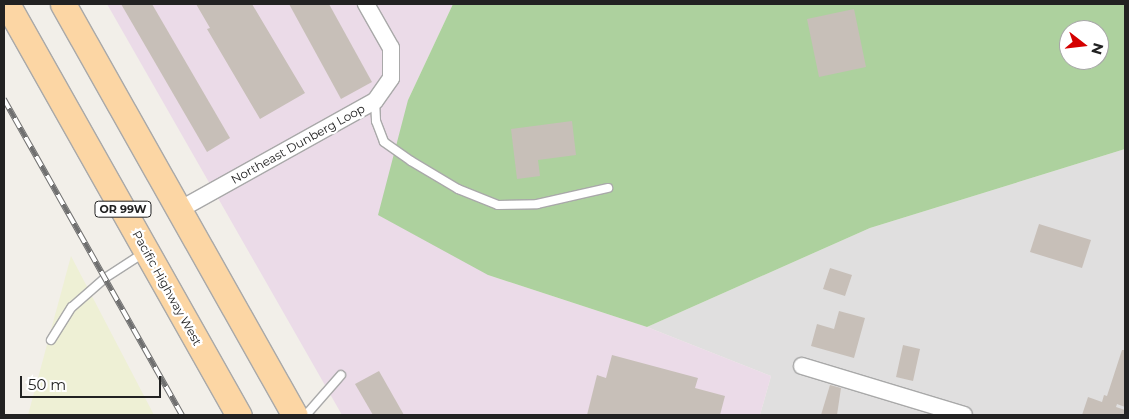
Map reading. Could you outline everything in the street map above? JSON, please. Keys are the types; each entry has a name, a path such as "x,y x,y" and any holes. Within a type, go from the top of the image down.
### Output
{"main road":[{"name":"Pacific Highway West","path":"7,4 239,415"},
{"path":"63,4 294,415"}],"street":[{"name":"Northeast Dunberg Loop","path":"179,210 375,101 391,78 391,48 366,4"},
{"path":"802,366 945,412 964,415"}],"lane":[{"path":"375,101 376,121 384,142 411,161 458,189 498,205 536,204 608,188"},
{"path":"51,340 72,307 104,278 146,251"},
{"path":"306,415 341,375"}],"shaded area":[{"path":"107,4 453,4 408,100 488,275 647,327 771,376 760,415 342,415"},
{"path":"1125,149 1125,415 760,415 771,376 647,327 870,228"}],"green space":[{"path":"453,4 1125,4 1125,149 870,228 647,327 488,275 378,215 408,100"},
{"path":"71,256 154,415 28,415"}],"building":[{"path":"121,4 152,4 230,138 207,152"},
{"path":"196,4 252,4 305,93 260,119 207,29 210,28"},
{"path":"289,4 329,4 372,82 341,99"},
{"path":"854,9 866,67 819,77 807,19"},
{"path":"572,121 576,155 538,160 540,176 517,179 511,129"},
{"path":"1039,224 1091,240 1082,268 1030,252"},
{"path":"830,268 852,275 845,296 823,289"},
{"path":"839,311 865,318 854,358 811,346 817,324 834,329"},
{"path":"903,345 920,349 913,381 896,377"},
{"path":"1122,350 1125,350 1125,407 1117,404 1116,407 1125,410 1125,415 1082,415 1088,397 1102,402 1104,395 1107,396"},
{"path":"612,355 698,378 695,388 725,396 720,415 587,415 597,375 606,378"},
{"path":"379,371 404,415 373,415 355,384"},
{"path":"830,385 841,388 837,415 821,415"}],"railway":[{"path":"4,99 182,415"}]}
